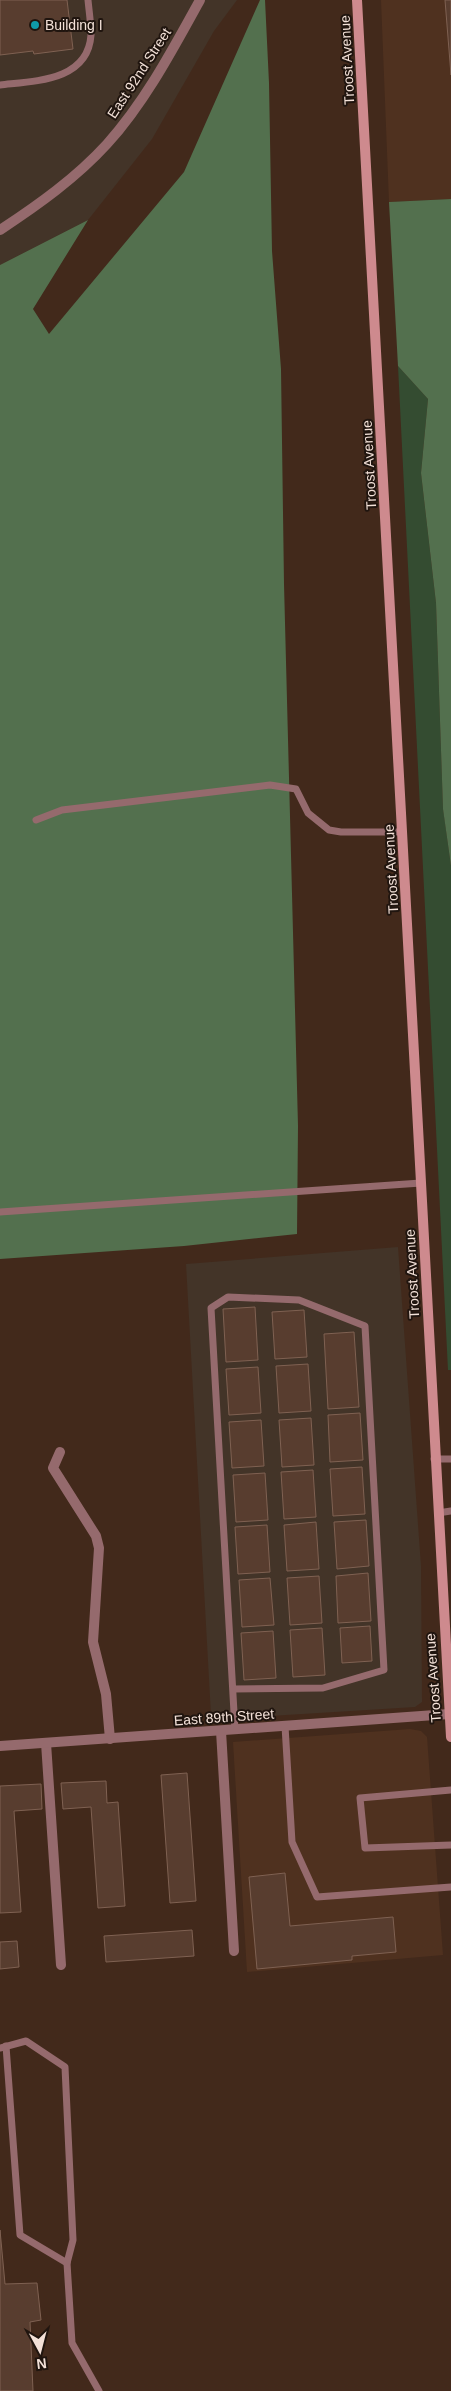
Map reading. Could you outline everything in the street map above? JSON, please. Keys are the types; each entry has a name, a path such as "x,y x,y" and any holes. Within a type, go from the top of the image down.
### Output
{"main road":[{"name":"Troost Avenue","path":"357,0 403,832 434,1459 446,1592 451,1737"}],"street":[{"name":"East 92nd Street","path":"0,230 46,200 106,144 139,103 200,0"},
{"path":"60,1452 53,1468 96,1536 99,1548 93,1642 106,1694 110,1739"},
{"name":"East 89th Street","path":"0,1746 450,1714"},
{"path":"221,1731 234,1951"},
{"path":"46,1743 61,1965"}],"lane":[{"path":"0,85 47,80 64,75 77,65 86,52 91,36 88,0"},
{"path":"36,820 62,810 270,785 296,789 308,814 329,830 341,832 403,832"},
{"path":"0,1212 421,1183"},
{"path":"232,1689 324,1688 384,1670 365,1326 299,1300 228,1297 211,1308 232,1689 235,1730"},
{"path":"434,1459 451,1459"},
{"path":"438,1513 451,1511"},
{"path":"285,1726 292,1842 317,1897 451,1887"},
{"path":"451,1790 360,1798 365,1848 451,1845"},
{"path":"66,2263 20,2235 3,2047 26,2041 65,2067 74,2240 66,2263 72,2343 99,2391"}],"shaded area":[{"path":"0,0 237,0 214,31 152,139 88,220 0,265"},
{"path":"381,0 451,0 451,199 389,202"},
{"path":"398,1247 421,1566 422,1702 415,1707 253,1717 211,1715 186,1264"},
{"path":"410,1729 421,1731 427,1737 443,1955 247,1972 233,1742"}],"green space":[{"path":"260,0 265,0 269,83 272,251 281,369 284,584 298,1126 297,1234 184,1246 0,1259 0,265 88,220 33,309 49,334 184,172"},
{"path":"451,199 451,866 443,809 436,603 421,473 428,399 398,366 389,202"},
{"path":"398,366 428,399 421,473 436,603 443,808 451,866 451,1370 448,1370"}],"building":[{"name":"Building I","path":"0,0 67,0 73,49 34,54 33,51 0,55"},
{"path":"445,0 451,0 451,75"},
{"path":"255,1307 258,1360 226,1362 223,1309"},
{"path":"304,1310 307,1357 275,1359 272,1312"},
{"path":"354,1332 359,1407 328,1409 324,1334"},
{"path":"308,1364 311,1411 279,1413 276,1366"},
{"path":"258,1367 261,1413 229,1415 226,1369"},
{"path":"360,1413 363,1460 330,1462 328,1415"},
{"path":"311,1418 314,1465 282,1467 279,1420"},
{"path":"261,1420 264,1466 232,1468 229,1422"},
{"path":"362,1467 365,1514 333,1516 330,1469"},
{"path":"313,1470 316,1517 284,1519 281,1472"},
{"path":"265,1473 268,1520 236,1522 233,1475"},
{"path":"366,1520 369,1566 337,1569 334,1522"},
{"path":"316,1522 319,1569 287,1571 284,1525"},
{"path":"267,1525 270,1572 238,1574 235,1527"},
{"path":"368,1573 371,1621 338,1623 336,1576"},
{"path":"319,1576 322,1623 290,1625 287,1578"},
{"path":"270,1578 274,1625 242,1627 239,1580"},
{"path":"370,1626 372,1661 342,1663 340,1628"},
{"path":"322,1628 325,1675 293,1677 290,1630"},
{"path":"273,1631 276,1678 244,1680 241,1633"},
{"path":"187,1773 196,1901 170,1903 161,1775"},
{"path":"106,1781 107,1803 118,1802 125,1906 98,1908 91,1807 63,1809 61,1783"},
{"path":"41,1784 42,1809 14,1811 21,1912 0,1913 0,1786"},
{"path":"285,1873 290,1926 393,1917 396,1952 352,1956 352,1960 257,1969 249,1877"},
{"path":"192,1930 194,1956 106,1962 104,1936"},
{"path":"17,1941 19,1967 0,1969 0,1942"},
{"path":"0,2230 5,2284 37,2283 41,2320 30,2322 33,2391 0,2391"}],"place":[{"name":"Building I","path":"35,25"}]}
